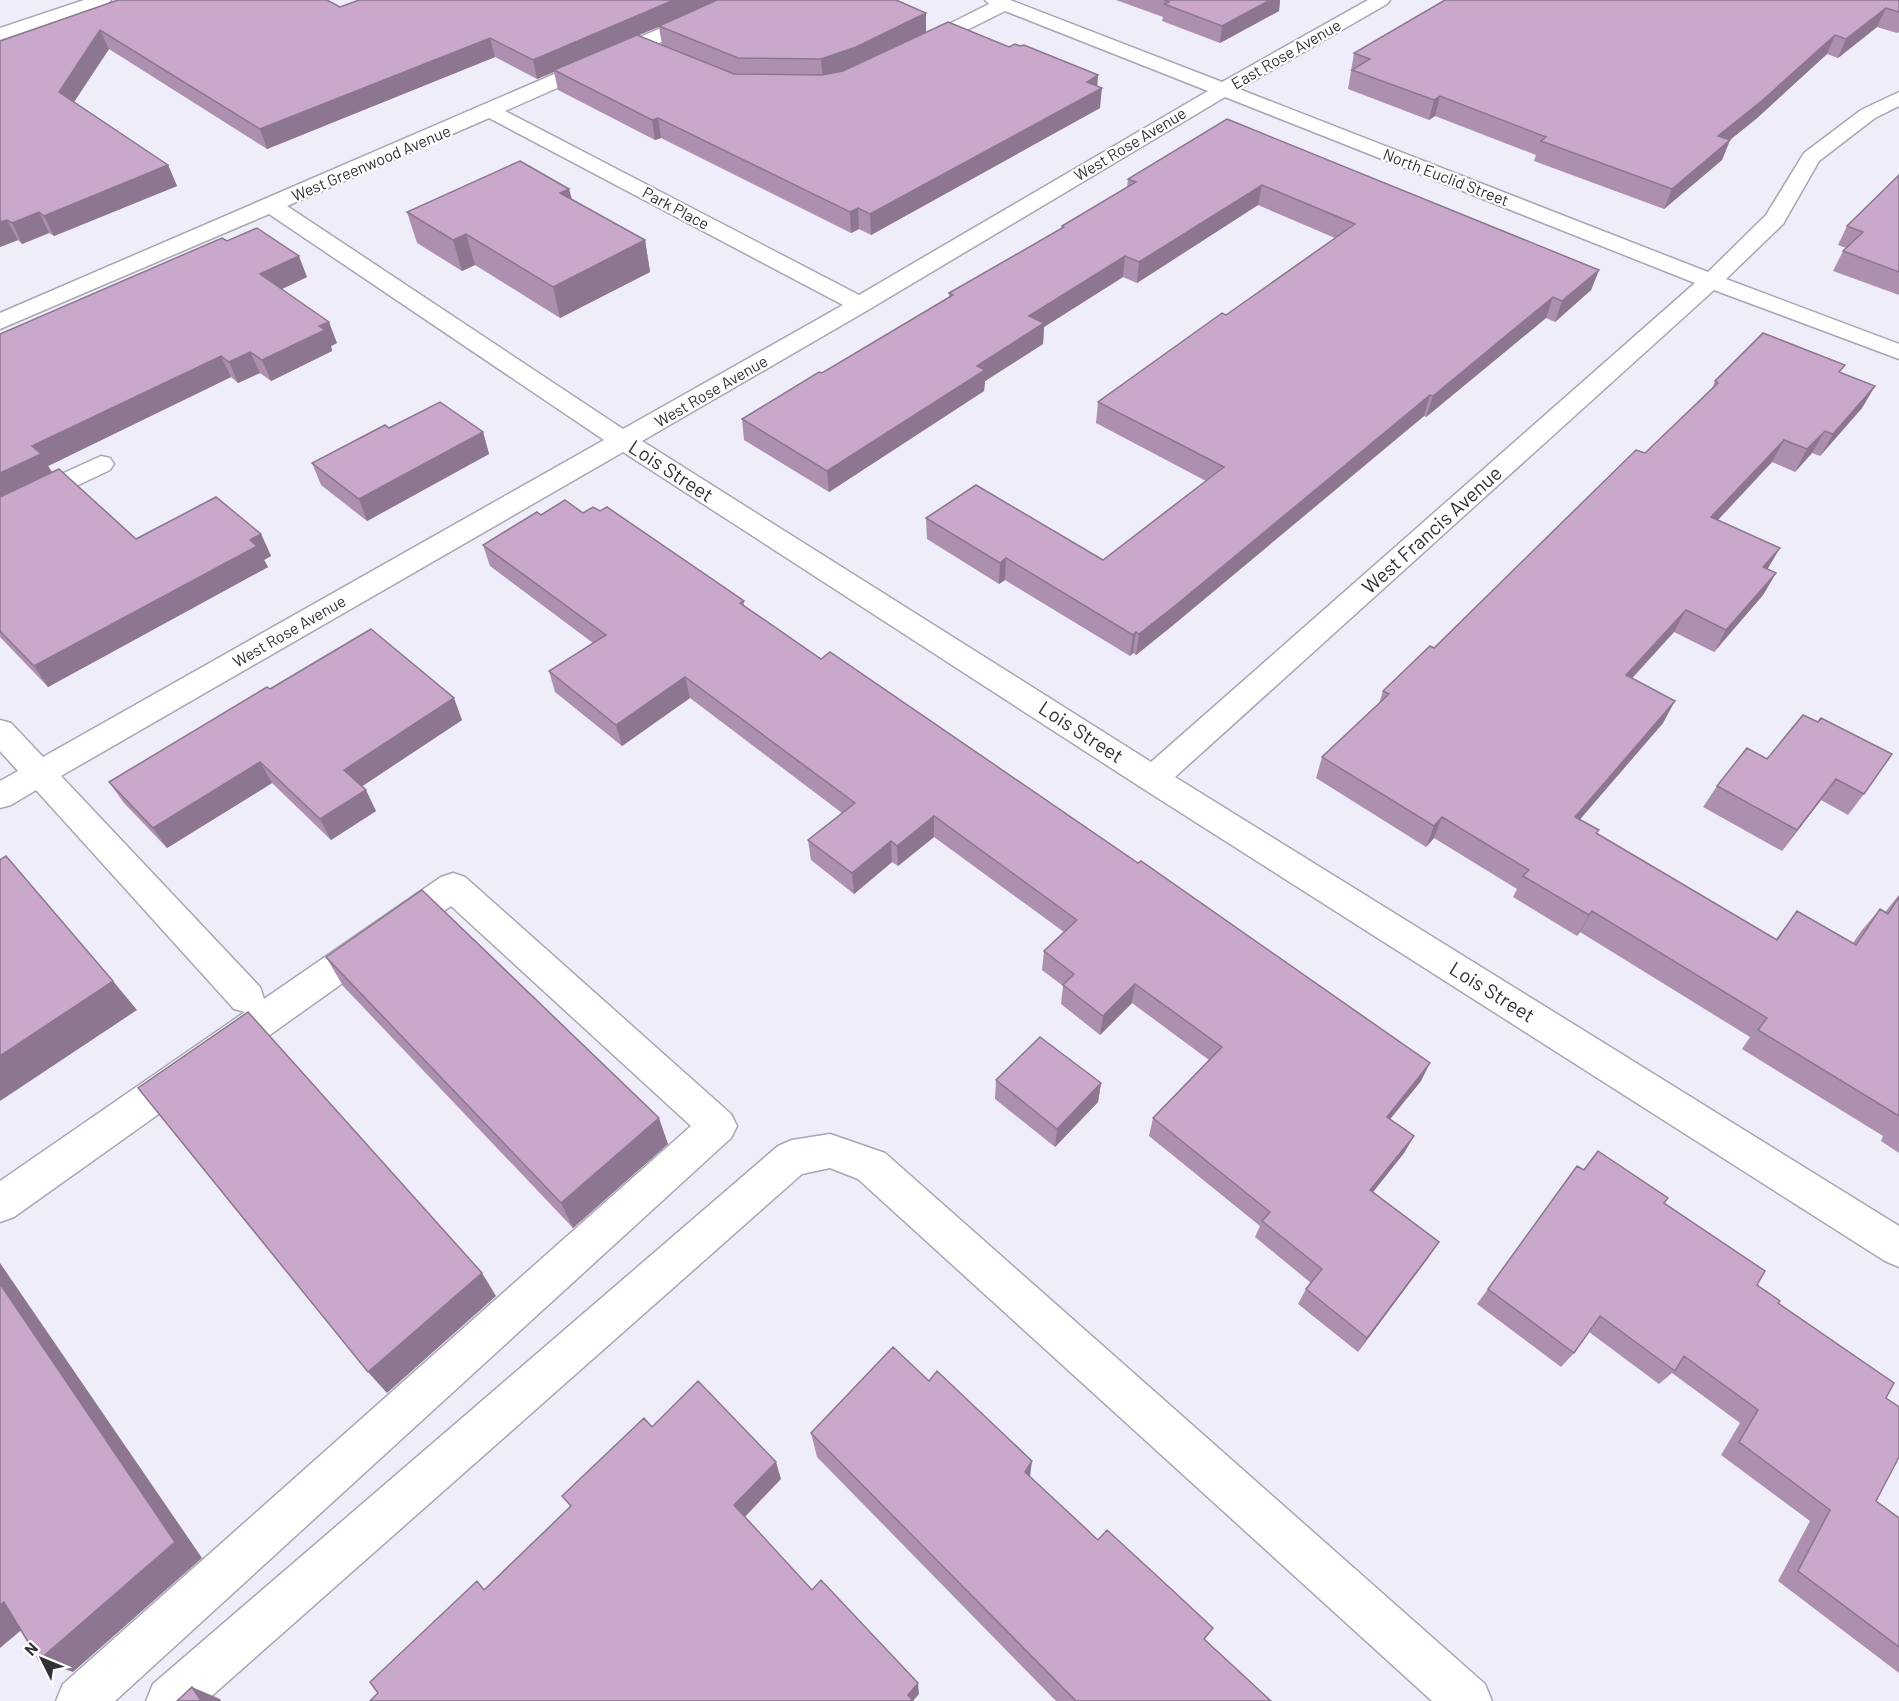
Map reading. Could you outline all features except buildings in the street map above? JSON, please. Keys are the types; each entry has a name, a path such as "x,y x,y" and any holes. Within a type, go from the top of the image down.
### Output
{"street":[{"path":"0,34 102,0"},
{"name":"West Greenwood Avenue","path":"0,322 492,112 741,0"},
{"name":"East Rose Avenue","path":"1223,90 1381,0"},
{"path":"908,51 999,2"},
{"name":"North Euclid Street","path":"999,2 1711,281 1899,352"},
{"path":"642,45 669,57"},
{"name":"West Rose Avenue","path":"0,796 860,305 1223,90"},
{"name":"West Francis Avenue","path":"1153,779 1711,281 1775,219 1811,157 1868,114 1899,98"},
{"name":"Park Place","path":"492,112 860,305"},
{"name":"Lois Street","path":"270,205 624,441 1153,779 1899,1248"},
{"path":"0,513 101,464"},
{"path":"0,731 247,998"},
{"path":"0,1204 453,887 718,1126 80,1701"},
{"path":"170,1701 792,1158 830,1151 871,1166 1468,1701"}]}
